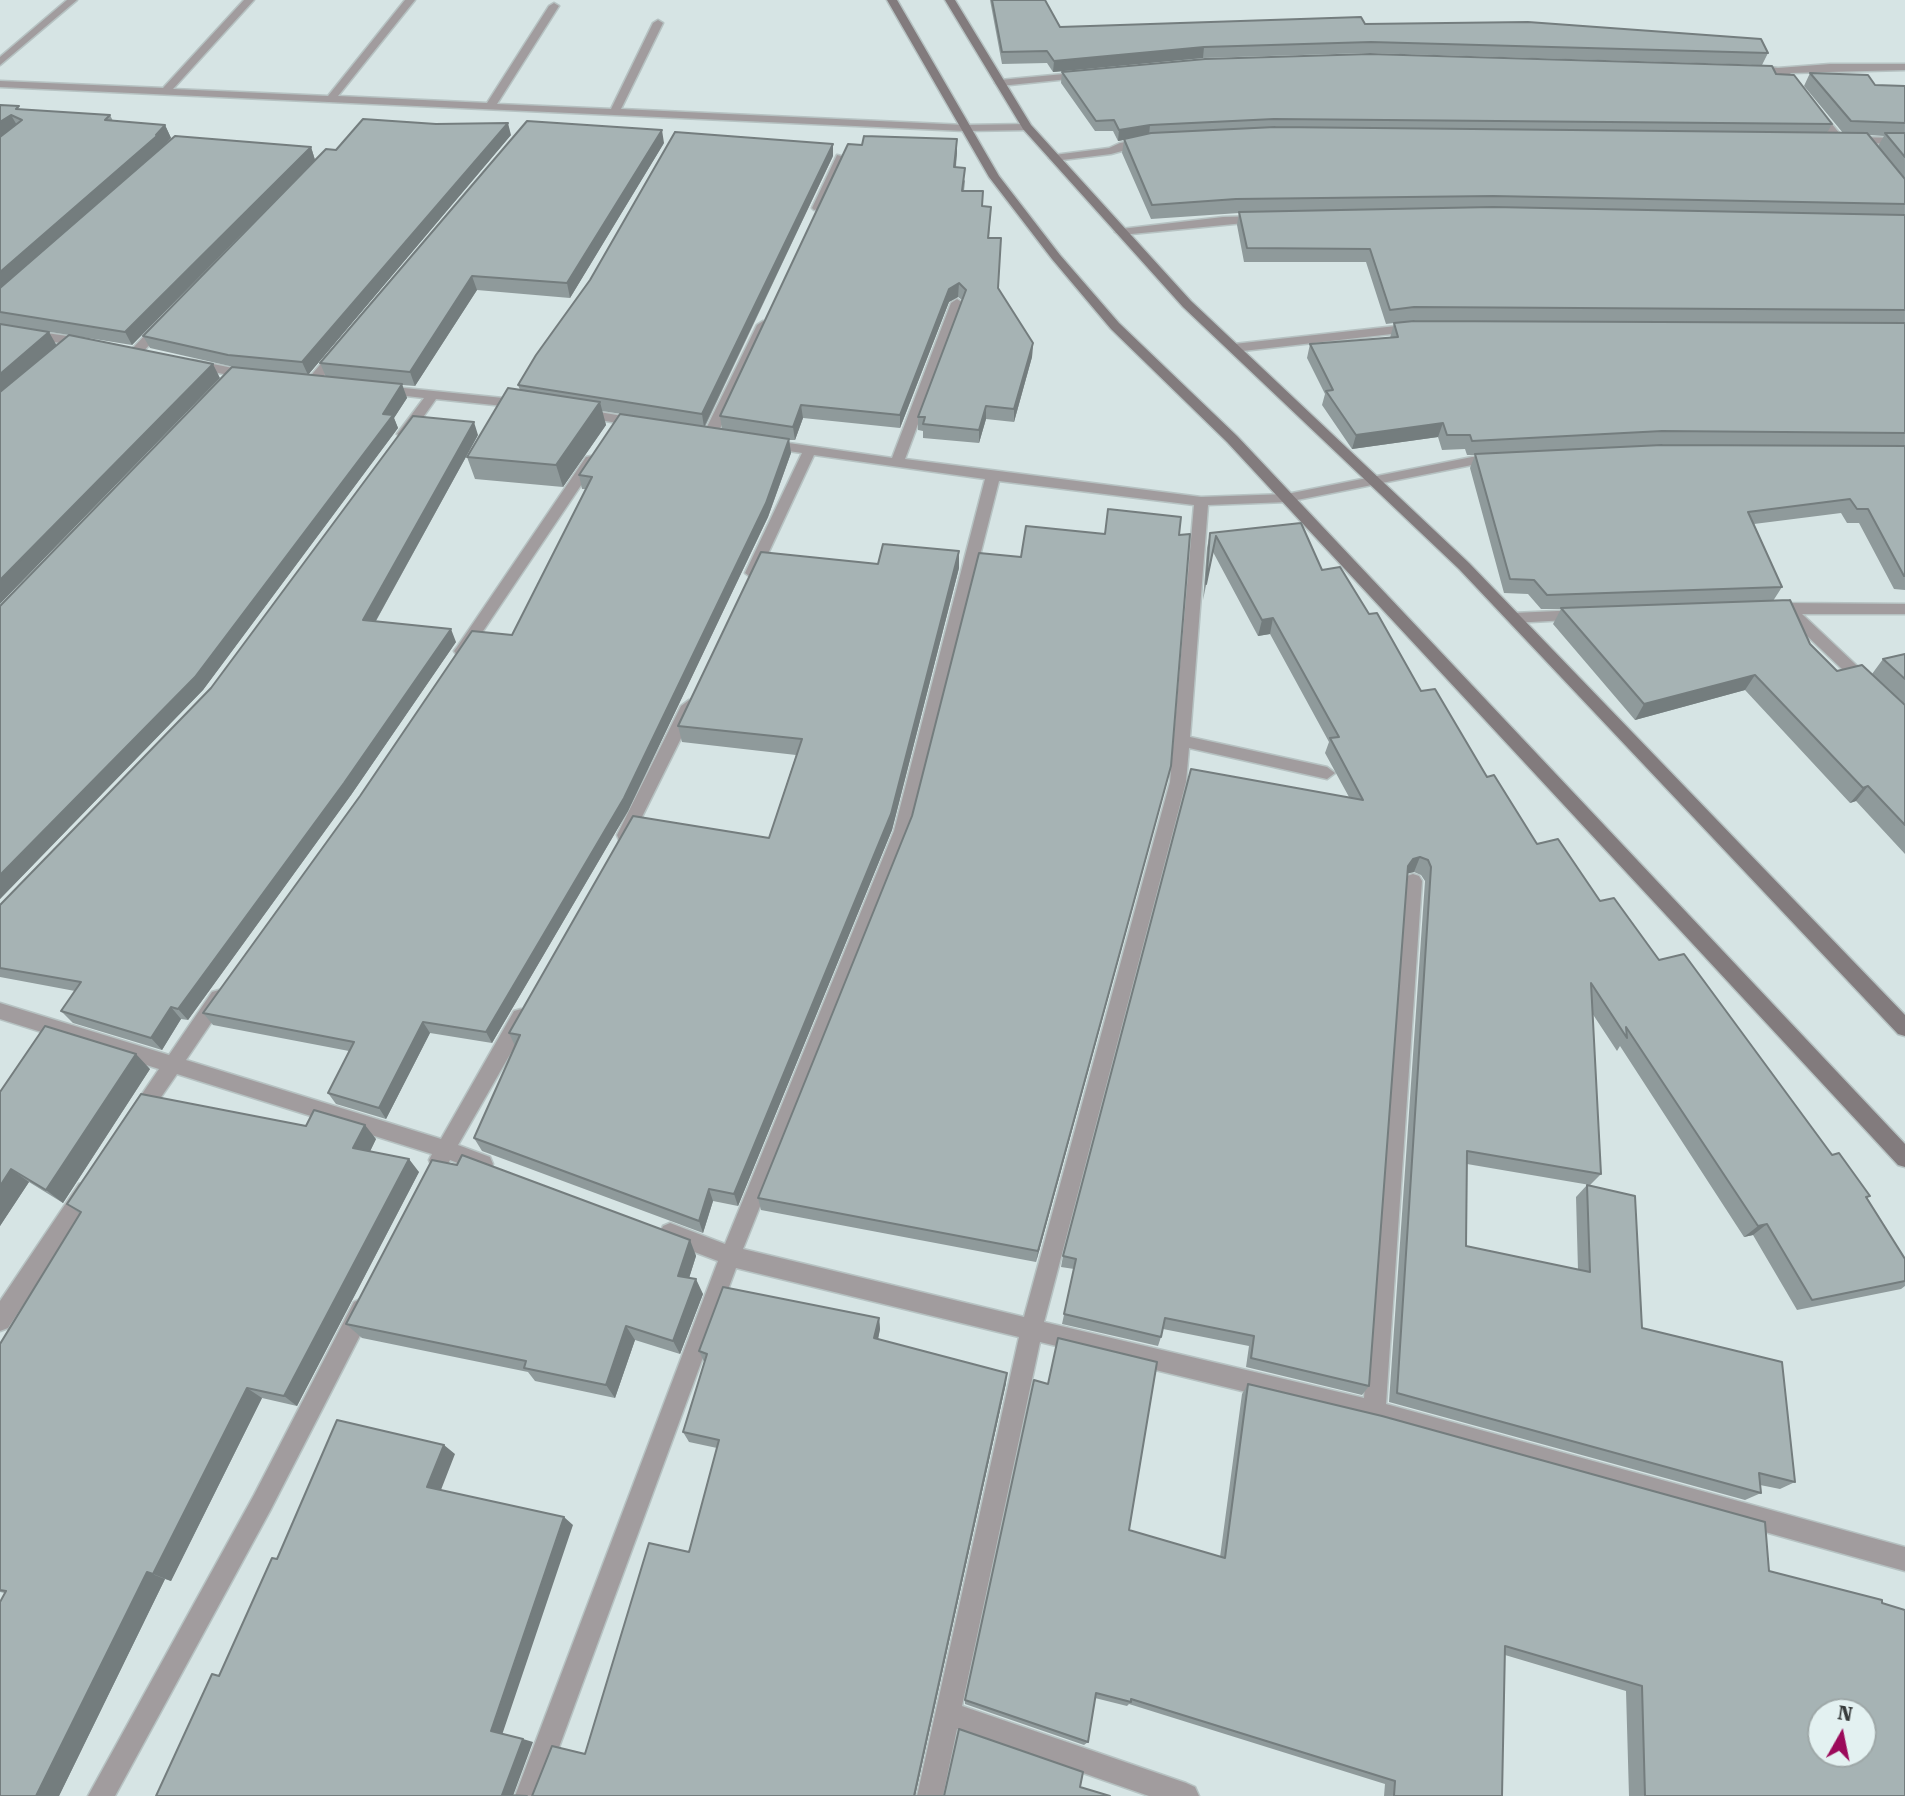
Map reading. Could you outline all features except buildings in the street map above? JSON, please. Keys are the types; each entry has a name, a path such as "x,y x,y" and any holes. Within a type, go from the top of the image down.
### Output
{"main road":[{"path":"892,0 994,177 1056,257 1107,316 1232,439 1905,1158"},
{"path":"950,0 1027,127 1187,304 1464,566 1905,1028"}],"street":[{"path":"0,62 72,0"},
{"path":"164,93 249,0"},
{"path":"330,100 410,0"},
{"path":"490,107 554,6"},
{"path":"615,112 658,23"},
{"path":"1737,67 1778,71 1830,67 1905,67"},
{"path":"1778,71 1796,83 1834,139 1905,141"},
{"path":"1000,83 1095,74"},
{"path":"0,84 965,128 1027,127"},
{"path":"1054,158 1111,151 1124,145 1163,140"},
{"path":"1864,141 1872,151"},
{"path":"813,219 841,157"},
{"path":"1121,232 1223,220 1276,219"},
{"path":"898,460 957,303"},
{"path":"136,352 173,313"},
{"path":"710,435 768,315"},
{"path":"1234,348 1423,328"},
{"path":"0,330 70,345 99,345"},
{"path":"312,382 348,339"},
{"path":"176,360 229,379 260,376"},
{"path":"366,388 433,395 510,396 531,406"},
{"path":"392,451 433,395"},
{"path":"569,412 611,431 658,426"},
{"path":"451,667 611,431"},
{"path":"748,441 898,460 993,476 1201,501 1287,498 1472,461 1511,459"},
{"path":"745,588 810,450"},
{"path":"528,1796 730,1255 902,831 993,476"},
{"path":"930,1796 1032,1328 1178,782 1201,501"},
{"path":"1787,608 1876,692"},
{"path":"1760,609 1905,609"},
{"path":"1513,618 1596,615"},
{"path":"617,849 637,814 697,688"},
{"path":"1183,741 1327,773"},
{"path":"1374,1412 1413,881"},
{"path":"124,1135 170,1065 226,989"},
{"path":"432,1173 527,1005"},
{"path":"0,1012 445,1149 505,1172"},
{"path":"0,1320 93,1181"},
{"path":"654,1227 730,1255 1374,1412 1905,1559"},
{"path":"101,1796 262,1503 369,1296"},
{"path":"950,1714 1186,1796"}]}
